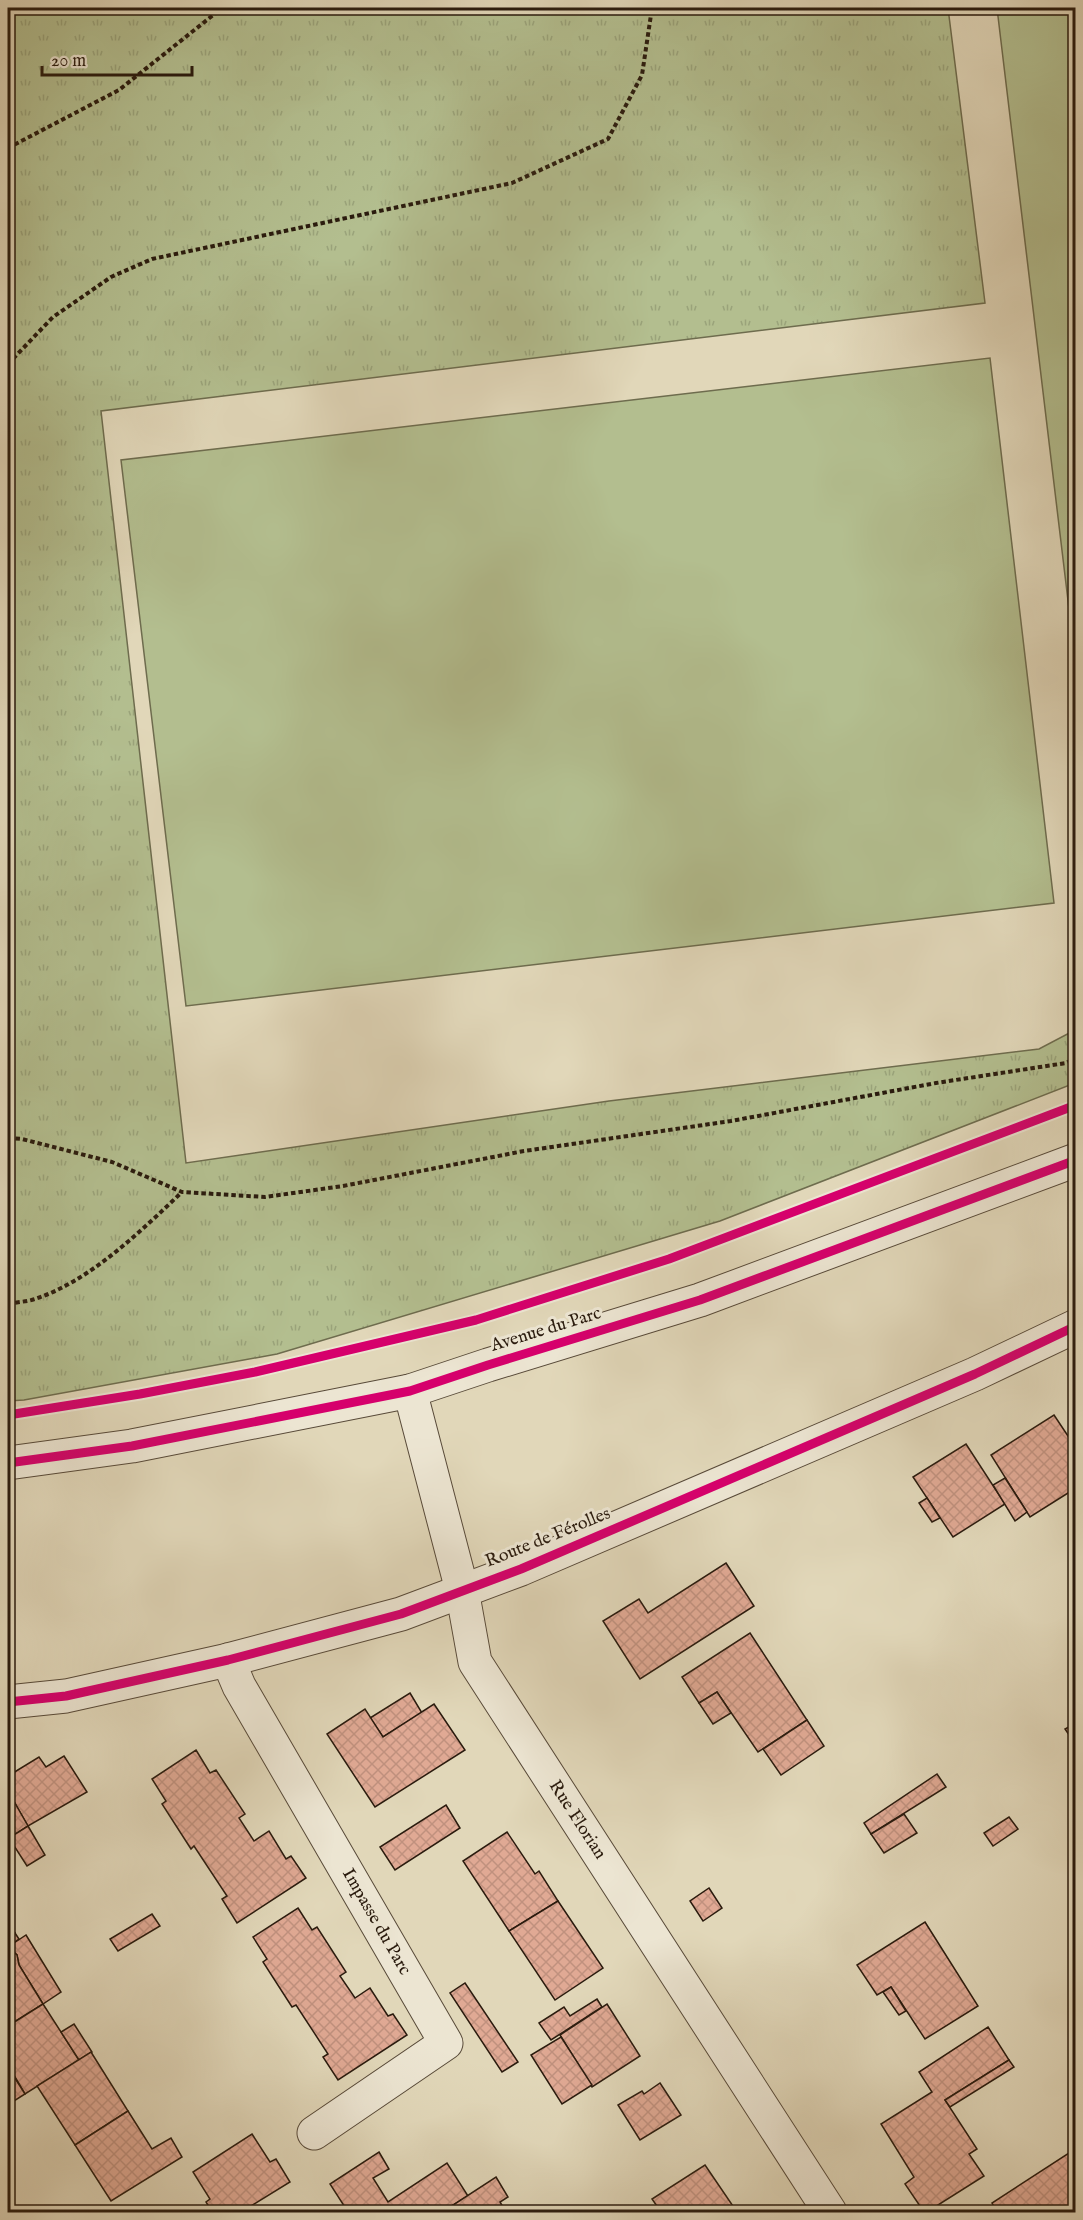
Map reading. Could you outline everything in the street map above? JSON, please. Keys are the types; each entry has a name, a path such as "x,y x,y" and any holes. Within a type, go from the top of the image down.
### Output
{"street":[{"name":"Avenue du Parc","path":"8,1463 132,1446 410,1391 700,1300 1076,1160"},
{"name":"Route de Férolles","path":"8,1702 66,1696 228,1660 401,1614 521,1569 975,1374 1076,1326"},
{"name":"Rue Florian","path":"410,1391 462,1590 475,1662 830,2212"},
{"name":"Impasse du Parc","path":"228,1660 239,1686 447,2043 314,2133"}],"path":[{"path":"8,148 119,90 222,8"},
{"path":"8,364 53,317 111,277 152,259 512,183 608,139 642,75 652,8"},
{"path":"8,1138 22,1139 112,1162 182,1192 265,1197 343,1186 524,1151 731,1121 936,1083 1066,1063 1076,1058"},
{"path":"8,1304 34,1300 66,1285 128,1244 182,1192"}],"green space":[{"path":"8,8 948,8 985,303 101,411 186,1163 609,1101 1039,1049 1075,1030 1075,1083 720,1221 277,1354 8,1401"},
{"path":"997,8 1075,8 1075,659"},
{"path":"990,358 1054,903 186,1006 121,460"}],"building":[{"path":"1054,1415 1076,1448 1076,1488 1030,1517 991,1455"},
{"path":"966,1444 1005,1504 953,1537 913,1477"},
{"path":"1005,1478 1027,1512 1015,1521 993,1485"},
{"path":"927,1498 940,1518 932,1522 919,1503"},
{"path":"726,1563 754,1606 640,1679 603,1621 639,1599 648,1613"},
{"path":"750,1633 807,1720 758,1752 717,1692 699,1703 682,1677"},
{"path":"717,1692 731,1713 713,1724 699,1703"},
{"path":"410,1693 422,1713 383,1737 370,1718"},
{"path":"434,1704 465,1750 375,1807 327,1734 365,1709 383,1737"},
{"path":"807,1720 824,1746 781,1775 763,1749"},
{"path":"1076,1723 1076,1745 1065,1729"},
{"path":"196,1750 210,1773 216,1770 245,1814 239,1818 254,1841 269,1831 286,1859 291,1856 306,1878 237,1923 222,1899 227,1896 194,1846 191,1849 162,1804 166,1801 152,1779"},
{"path":"64,1756 87,1792 28,1826 8,1791 8,1776 39,1757 46,1767"},
{"path":"937,1774 946,1787 871,1834 864,1823"},
{"path":"8,1791 28,1826 8,1839"},
{"path":"446,1805 460,1828 395,1870 380,1847"},
{"path":"904,1814 917,1833 884,1853 871,1834"},
{"path":"1009,1817 1018,1829 993,1846 984,1833"},
{"path":"28,1826 45,1855 27,1866 9,1838"},
{"path":"507,1832 535,1874 539,1871 558,1901 509,1931 463,1861"},
{"path":"709,1888 722,1908 703,1921 690,1901"},
{"path":"558,1901 603,1968 555,2000 509,1931"},
{"path":"298,1908 312,1930 317,1927 346,1972 340,1976 355,1998 370,1988 388,2016 393,2014 407,2035 338,2080 323,2057 328,2054 296,2005 292,2007 263,1962 267,1959 253,1937"},
{"path":"152,1914 160,1926 118,1951 110,1939"},
{"path":"8,1920 15,1933 8,1938"},
{"path":"925,1922 978,2006 925,2039 891,1987 877,1995 857,1965"},
{"path":"15,1933 19,1939 8,1947 8,1938"},
{"path":"26,1935 61,1992 43,2004 19,1965 17,1955 8,1947"},
{"path":"8,1947 17,1955 19,1965 43,2004 8,2026"},
{"path":"465,1983 518,2062 502,2072 450,1993"},
{"path":"891,1987 906,2011 899,2015 883,1992"},
{"path":"597,1999 602,2007 551,2040 539,2023 564,2007 570,2016"},
{"path":"43,2004 79,2060 25,2094 8,2065 8,2026"},
{"path":"607,2004 640,2056 592,2087 560,2035"},
{"path":"74,2024 92,2052 79,2060 61,2032"},
{"path":"988,2027 1009,2060 945,2100 977,2149 969,2154 984,2176 924,2212 905,2184 914,2177 881,2124 932,2092 919,2072"},
{"path":"561,2037 592,2085 562,2104 531,2055"},
{"path":"91,2052 128,2111 75,2145 37,2086"},
{"path":"1009,2060 1014,2067 950,2107 945,2100"},
{"path":"13,2075 25,2094 14,2101 8,2091 8,2078"},
{"path":"660,2083 681,2115 640,2140 618,2105 642,2091 644,2094"},
{"path":"128,2111 152,2149 171,2138 182,2157 111,2201 75,2145"},
{"path":"252,2134 270,2162 276,2159 290,2182 241,2212 212,2212 206,2202 210,2199 193,2172"},
{"path":"1072,2151 1076,2157 1076,2212 997,2212 992,2203"},
{"path":"379,2152 389,2169 373,2178 388,2202 447,2163 468,2196 442,2212 348,2212 330,2184"},
{"path":"705,2165 737,2212 661,2212 652,2199"},
{"path":"496,2177 508,2197 500,2202 506,2212 453,2212 450,2207"}],"cycle path":[{"path":"8,1415 140,1394 255,1372 476,1320 669,1259 1076,1105"},
{"path":"8,1463 132,1446 410,1391 700,1300 1076,1160"},
{"path":"8,1702 66,1696 228,1660 401,1614 521,1569 975,1374 1076,1326"}]}
